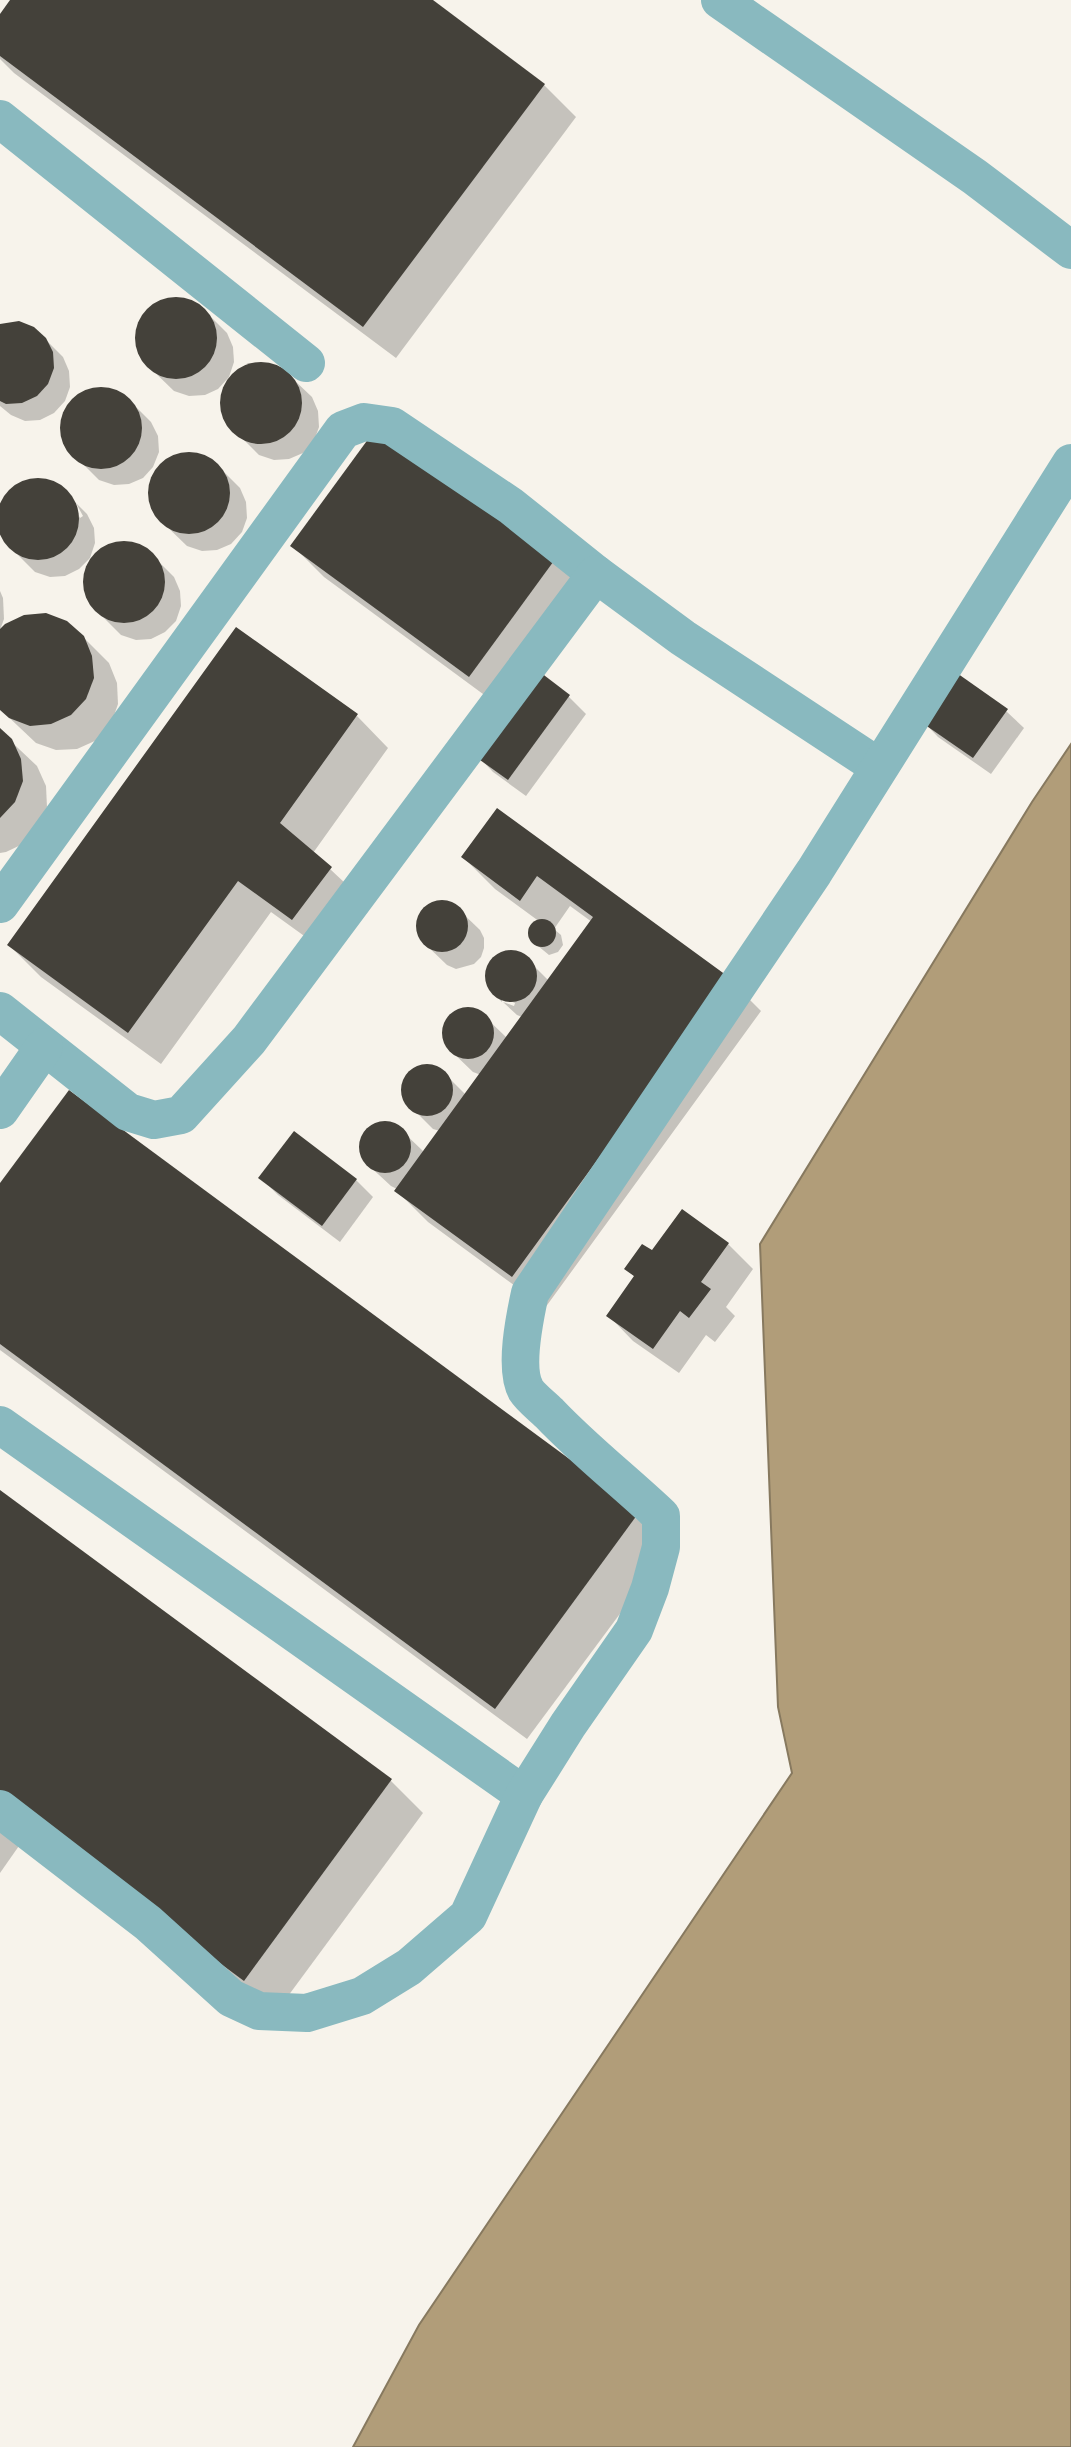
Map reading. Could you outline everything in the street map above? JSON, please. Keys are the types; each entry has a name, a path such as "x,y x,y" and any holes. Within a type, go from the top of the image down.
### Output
{"lane":[{"path":"720,0 975,177 1071,250"},
{"path":"0,119 306,363"},
{"path":"0,904 344,430 364,422 392,426 512,506 683,638 879,767"},
{"path":"0,1809 148,1923 231,1998 259,2011 307,2013 362,1996 409,1967 468,1916 524,1795 568,1725 634,1630 650,1588 661,1546 661,1517 622,1479 576,1442 526,1389 521,1362 522,1332 530,1293 814,872 1071,463"},
{"path":"0,1011 128,1112 154,1120 181,1115 249,1040 596,573"},
{"path":"0,1110 44,1047"},
{"path":"0,1425 524,1795"}],"shaded area":[{"path":"1071,744 1071,2447 353,2447 419,2325 792,1773 778,1707 760,1244 1032,802"}],"building":[{"path":"10,0 433,0 545,84 363,327 0,56 0,14"},
{"path":"176,297 192,300 205,309 214,322 217,338 214,354 205,367 192,376 176,379 160,376 147,367 138,354 135,338 138,322 147,309 160,300"},
{"path":"19,321 34,327 46,338 53,352 54,368 48,384 37,396 22,403 6,404 0,401 0,324"},
{"path":"261,362 277,365 290,374 299,387 302,403 299,419 290,432 277,441 261,444 245,441 232,432 223,419 220,403 223,387 232,374 245,365"},
{"path":"101,387 117,390 130,399 139,412 142,428 139,444 130,457 117,466 101,469 85,466 72,457 63,444 60,428 63,412 72,399 85,390"},
{"path":"377,427 556,558 469,677 290,546"},
{"path":"189,452 205,455 218,464 227,477 230,493 227,509 218,522 205,531 189,534 173,531 160,522 151,509 148,493 151,477 160,464 173,455"},
{"path":"38,478 54,482 67,490 75,503 79,519 75,535 67,548 54,556 38,560 22,556 9,548 1,535 -3,519 1,503 9,490 22,482"},
{"path":"124,541 140,544 153,553 162,566 165,582 162,598 153,611 140,620 124,623 108,620 95,611 86,598 83,582 86,566 95,553 108,544"},
{"path":"46,613 67,621 84,636 92,656 94,678 86,699 71,715 51,724 30,726 9,718 0,710 0,629 24,615"},
{"path":"236,627 358,714 280,823 332,867 292,920 238,881 128,1033 7,945"},
{"path":"536,669 570,695 508,780 473,755"},
{"path":"954,671 1008,709 973,758 918,720"},
{"path":"0,728 12,739 21,759 23,781 15,802 0,818"},
{"path":"497,808 730,978 512,1277 394,1191 593,917 537,876 520,901 461,857"},
{"path":"442,900 452,902 460,908 466,916 466,936 460,944 452,950 442,952 432,950 424,944 418,936 416,926 418,916 424,908 432,902"},
{"path":"542,919 552,923 556,933 552,943 542,947 532,943 528,933 532,923"},
{"path":"511,950 521,952 529,958 535,966 535,986 529,994 521,1000 511,1002 501,1000 493,994 487,986 485,976 487,966 493,958 501,952"},
{"path":"468,1007 478,1009 486,1015 492,1023 492,1043 486,1051 478,1057 468,1059 458,1057 450,1051 444,1043 442,1033 444,1023 450,1015 458,1009"},
{"path":"427,1064 437,1066 445,1072 451,1080 451,1100 445,1108 437,1114 427,1116 417,1114 409,1108 403,1100 401,1090 403,1080 409,1072 417,1066"},
{"path":"69,1090 640,1511 495,1709 0,1344 0,1183"},
{"path":"385,1121 395,1123 403,1129 409,1137 409,1157 403,1165 395,1171 385,1173 375,1171 367,1165 361,1157 359,1147 361,1137 367,1129 375,1123"},
{"path":"294,1131 357,1179 322,1226 258,1178"},
{"path":"682,1209 729,1243 701,1282 711,1289 689,1318 680,1311 653,1349 606,1316 634,1276 624,1269 642,1244 652,1250"},
{"path":"0,1490 392,1779 244,1981 0,1800"}]}
